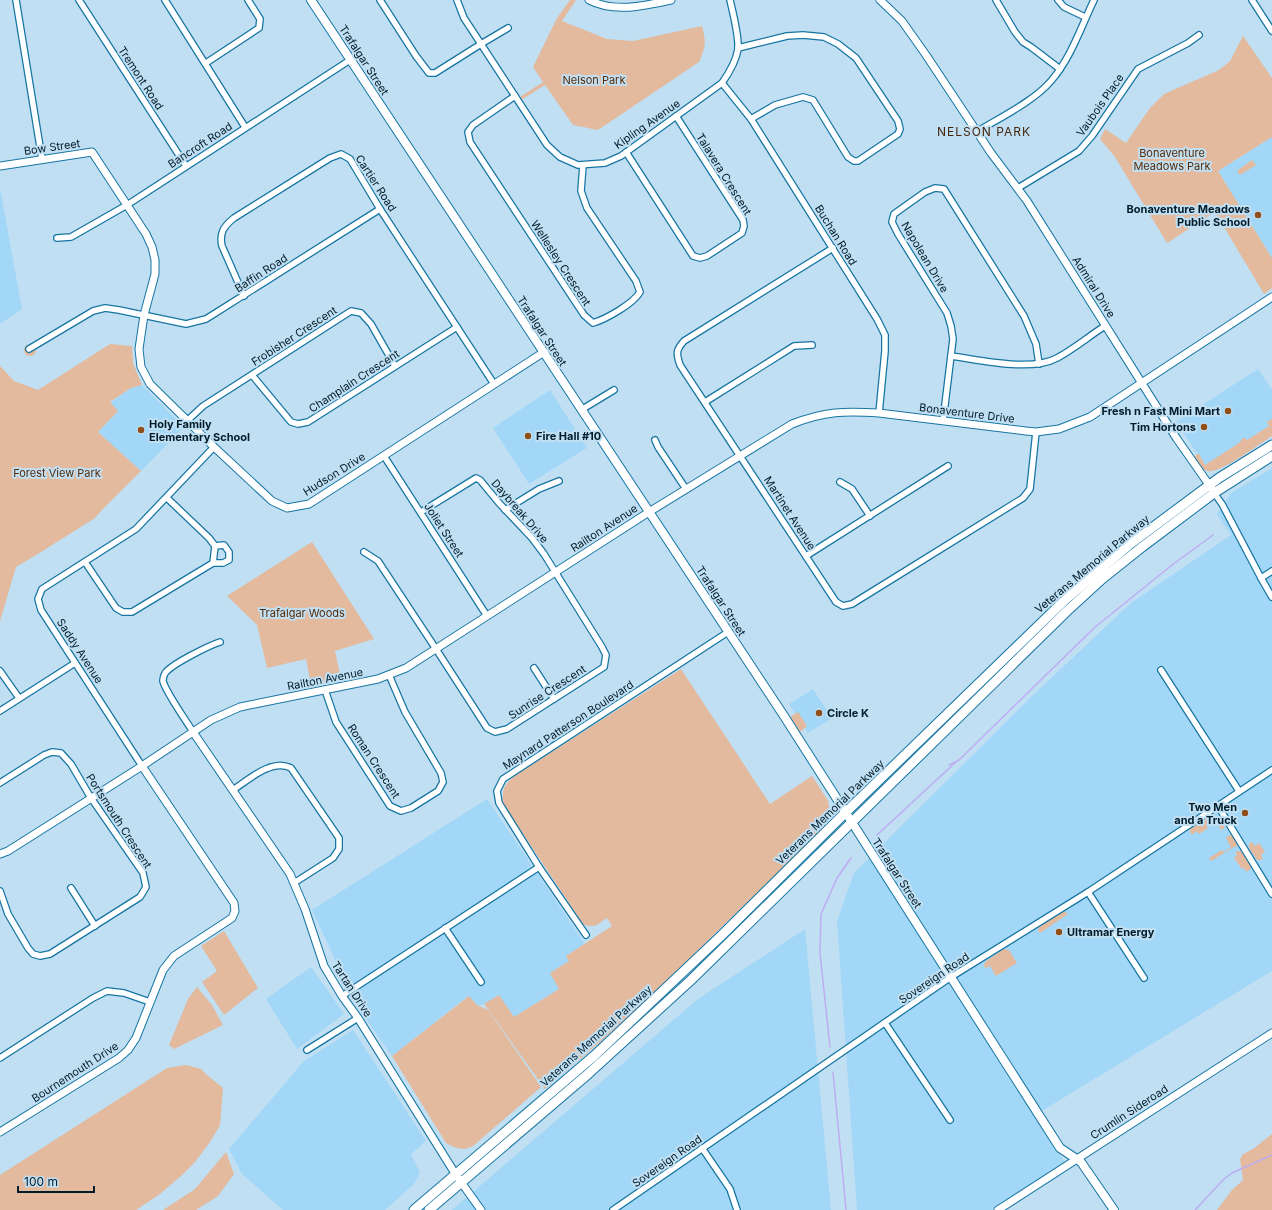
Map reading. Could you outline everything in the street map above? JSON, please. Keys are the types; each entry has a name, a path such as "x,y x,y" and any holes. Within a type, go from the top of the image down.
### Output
{"highway":[{"name":"Veterans Memorial Parkway","path":"414,1210 594,1056 722,935 845,813 1066,599 1129,545 1212,489 1272,445"},
{"name":"Veterans Memorial Parkway","path":"429,1210 588,1074 691,980 1067,611 1212,489 1272,456"}],"main road":[{"name":"Trafalgar Street","path":"311,0 784,716 1060,1148 1081,1162 1114,1210"}],"street":[{"path":"16,0 42,159"},
{"name":"Tremont Road","path":"79,0 186,166"},
{"path":"165,0 246,127"},
{"path":"206,63 259,28 260,19 248,0"},
{"path":"380,0 429,74 436,73 508,28"},
{"name":"Kipling Avenue","path":"457,0 464,18 547,145 560,157 578,166 605,163 626,152 722,83 731,70 738,48 730,0"},
{"path":"589,0 596,4 623,8 671,0"},
{"name":"Admiral Drive","path":"880,0 902,21 992,153 1027,201 1177,439 1222,504 1272,597"},
{"path":"996,0 1023,42 1060,69"},
{"path":"1058,0 1064,7 1085,17"},
{"path":"978,131 1032,98 1051,82 1067,59 1094,0"},
{"path":"1252,0 1272,31"},
{"path":"738,48 787,36 802,35 824,37 838,44 856,58 898,121 900,129 898,134 858,161 854,161 848,156 813,100 803,97 775,105 751,119"},
{"name":"Vaubois Place","path":"1018,188 1079,151 1092,136 1138,69 1188,43 1200,35"},
{"name":"Bancroft Road","path":"56,238 71,237 127,205 350,60"},
{"name":"Buchan Road","path":"722,83 751,119 877,319 885,336 879,413"},
{"name":"Wellesley Crescent","path":"515,96 473,125 468,132 470,142 584,315 593,323 601,321 636,299 640,292 636,281 587,208 581,191 583,165"},
{"name":"Talavera Crescent","path":"626,152 693,256 700,258 707,256 742,233 744,226 743,220 676,116"},
{"name":"Bow Street","path":"0,166 92,152 127,205"},
{"name":"Cartier Road","path":"244,296 222,246 220,238 226,224 330,158 341,154 350,159 380,209 494,384"},
{"name":"Napolean Drive","path":"943,421 952,356 953,339 951,326 947,313 892,222 894,214 925,192 935,188 944,189 1024,316 1036,344 1039,364"},
{"name":"Hudson Drive","path":"127,205 146,234 152,247 155,260 155,274 144,315 139,349 141,367 150,384 214,447 272,501 287,508 309,504 544,352"},
{"name":"Baffin Road","path":"29,348 93,311 105,308 186,324 206,319 380,209"},
{"name":"Martinet Avenue","path":"833,248 684,341 678,348 677,355 680,364 836,602 843,606 852,604 1023,498 1030,489 1036,432"},
{"name":"Bonaventure Drive","path":"649,512 792,424 823,414 840,412 879,413 1036,432 1059,430 1090,417 1272,297"},
{"name":"Frobisher Crescent","path":"188,420 203,406 351,311 361,313 371,324 395,366"},
{"path":"952,356 1021,365 1039,364 1056,358 1106,326"},
{"name":"Champlain Crescent","path":"252,375 291,422 298,424 308,422 457,327"},
{"path":"705,402 794,346 812,345"},
{"path":"581,410 614,390"},
{"path":"655,440 686,489"},
{"name":"Saddy Avenue","path":"214,447 136,529 42,589 38,598 41,610 142,766 234,903 235,911"},
{"name":"Joliet Street","path":"384,456 487,616"},
{"path":"806,556 948,466"},
{"name":"Daybreak Drive","path":"421,512 476,478 485,485 505,510 532,538 544,554 555,573"},
{"path":"505,510 539,489 559,481"},
{"path":"840,482 852,489 870,516"},
{"path":"167,498 209,538 215,546 213,563"},
{"name":"Railton Avenue","path":"0,854 8,851 212,720 240,707 378,679 406,668 649,512"},
{"path":"84,562 116,608 123,612 132,612 213,563 223,563 229,560 228,552 224,545 215,546"},
{"name":"Sunrise Crescent","path":"364,552 378,561 486,728 495,732 507,729 604,667 606,655 602,647 555,573"},
{"path":"1261,578 1272,571"},
{"name":"Maynard Patterson Boulevard","path":"586,936 539,867 499,803 497,791 503,779 728,632"},
{"path":"193,732 166,690 163,680 165,673 172,667 207,647 220,642"},
{"path":"0,711 75,663"},
{"path":"534,668 554,699"},
{"path":"1160,670 1239,791"},
{"path":"0,671 19,698"},
{"name":"Roman Crescent","path":"325,690 336,722 390,806 401,811 411,808 438,791 443,782 441,773 405,712 389,675"},
{"name":"Tartan Drive","path":"193,732 290,874 305,909 324,966 461,1183 481,1210"},
{"name":"Portsmouth Crescent","path":"0,783 44,755 52,752 61,753 71,764 91,798 143,872 146,887 140,897 50,954 40,956 33,954 28,948 8,914 0,891"},
{"path":"233,790 265,769 280,765 291,768 339,838 339,849 333,858 294,883"},
{"name":"Sovereign Road","path":"613,1210 951,977 1088,892 1272,770"},
{"path":"1218,806 1272,894"},
{"path":"342,996 539,867"},
{"path":"71,888 95,926"},
{"path":"1088,892 1144,978"},
{"name":"Bournemouth Drive","path":"0,1132 119,1058 128,1050 136,1038 163,970 169,962 174,956 232,918 235,911"},
{"path":"445,928 481,982"},
{"path":"0,1058 93,998 108,991 124,992 150,1002"},
{"path":"307,1050 358,1018"},
{"path":"885,1023 950,1120"},
{"name":"Crumlin Sideroad","path":"998,1210 1272,1033"},
{"path":"702,1148 730,1189 737,1210"}],"shaded area":[{"name":"Bonaventure Meadows Public School","path":"1272,137 1272,258 1218,171"},
{"path":"0,188 22,309 0,324"},
{"path":"1258,369 1272,390 1272,419 1267,422 1269,426 1246,441 1244,437 1239,443 1205,465 1176,422"},
{"name":"Holy Family Elementary School","path":"142,385 184,427 141,471 98,432 118,411 110,403 131,388"},
{"path":"550,390 587,448 529,484 493,428"},
{"path":"1272,468 1272,971 1035,1115 1065,1163 992,1210 857,1210 837,921 854,873 1032,696 1131,603 1231,535 1217,514 1231,493"},
{"path":"813,689 832,718 808,733 789,704"},
{"path":"487,799 585,944 566,956 569,960 559,989 514,1017 499,995 484,1004 477,1006 468,996 392,1056 356,1005 312,910"},
{"path":"805,929 831,1210 452,1210 698,999"},
{"path":"311,967 344,1014 297,1049 266,999"},
{"path":"353,1030 426,1141 411,1154 420,1173 414,1184 385,1210 283,1210 242,1174 229,1149 304,1061"}],"green space":[{"name":"Nelson Park","path":"570,0 576,0 562,21 607,39 633,41 702,26 705,44 699,62 598,130 573,125 545,85 521,100 520,97 543,82 533,67 557,18"},
{"name":"Bonaventure Meadows Park","path":"1243,36 1272,78 1272,137 1218,171 1272,258 1272,288 1264,294 1215,212 1167,243 1115,157 1100,139 1105,129 1126,143 1150,108 1164,94 1219,70 1230,61"},
{"path":"1252,160 1256,165 1240,175 1237,171"},
{"path":"28,344 32,344 36,350 32,356 28,356 24,352 24,348"},
{"name":"Forest View Park","path":"110,344 132,346 133,363 142,385 131,388 110,402 118,411 98,432 141,471 95,518 16,567 0,621 0,366 14,381 38,390"},
{"path":"1272,419 1272,436 1230,464 1212,471 1207,471 1199,466 1194,458 1197,454 1199,454 1205,465 1239,443 1244,437 1247,440 1269,426 1267,422"},
{"name":"Trafalgar Woods","path":"312,542 374,639 335,651 341,679 311,685 306,659 267,668 257,625 227,596"},
{"path":"681,669 770,804 812,776 829,802 830,816 820,831 654,993 545,1089 484,1004 499,995 514,1017 559,989 550,973 569,961 566,956 612,926 607,918 593,926 583,924 503,804 504,790 506,784 516,775"},
{"path":"798,712 807,726 800,732 797,731 789,718"},
{"path":"1214,815 1222,821 1225,826 1224,828 1221,830 1215,820 1206,825 1208,828 1199,834 1197,831 1192,835 1190,829"},
{"path":"1232,835 1238,845 1211,861 1209,858 1222,850 1224,852 1231,847 1226,838"},
{"path":"1252,842 1255,846 1259,843 1265,852 1261,854 1263,859 1257,860 1249,848 1249,844"},
{"path":"1242,851 1251,865 1251,868 1247,872 1244,868 1242,869 1234,858 1237,855 1235,852"},
{"path":"1062,912 1068,914 1040,933 1038,930 1039,927"},
{"path":"224,931 258,988 224,1015 202,982 217,971 201,946"},
{"path":"1004,949 1009,950 1017,963 996,976 990,966 986,968 984,967 985,962"},
{"path":"197,987 212,1005 223,1025 174,1049 169,1045 188,999"},
{"path":"469,996 477,1005 488,1010 541,1087 473,1146 463,1149 453,1147 446,1143 392,1056"},
{"path":"186,1065 201,1069 223,1088 220,1125 210,1142 195,1162 160,1194 136,1210 0,1210 0,1175 167,1068"},
{"path":"1272,1134 1272,1210 1217,1210 1232,1190 1243,1180 1240,1159 1243,1154 1253,1149"},
{"path":"226,1152 234,1174 218,1196 196,1210 163,1210 195,1189"}],"waterway":[{"path":"949,765 959,760 1094,628 1172,565 1213,535"},
{"path":"877,835 956,762"},
{"path":"830,1047 820,953 821,914 837,878 851,858"},
{"path":"833,1072 846,1210"},
{"path":"1195,1210 1224,1179 1232,1173 1272,1155"}],"place":[{"name":"Bonaventure Meadows Public School","path":"1258,215"},
{"name":"Fresh n Fast Mini Mart","path":"1228,411"},
{"name":"Tim Hortons","path":"1204,427"},
{"name":"Holy Family Elementary School","path":"141,430"},
{"name":"Fire Hall #10","path":"528,436"},
{"name":"Circle K","path":"819,713"},
{"name":"Two Men and a Truck","path":"1245,813"},
{"name":"Ultramar Energy","path":"1059,932"}],"district":[{"name":"NELSON PARK","path":"984,132"}]}
